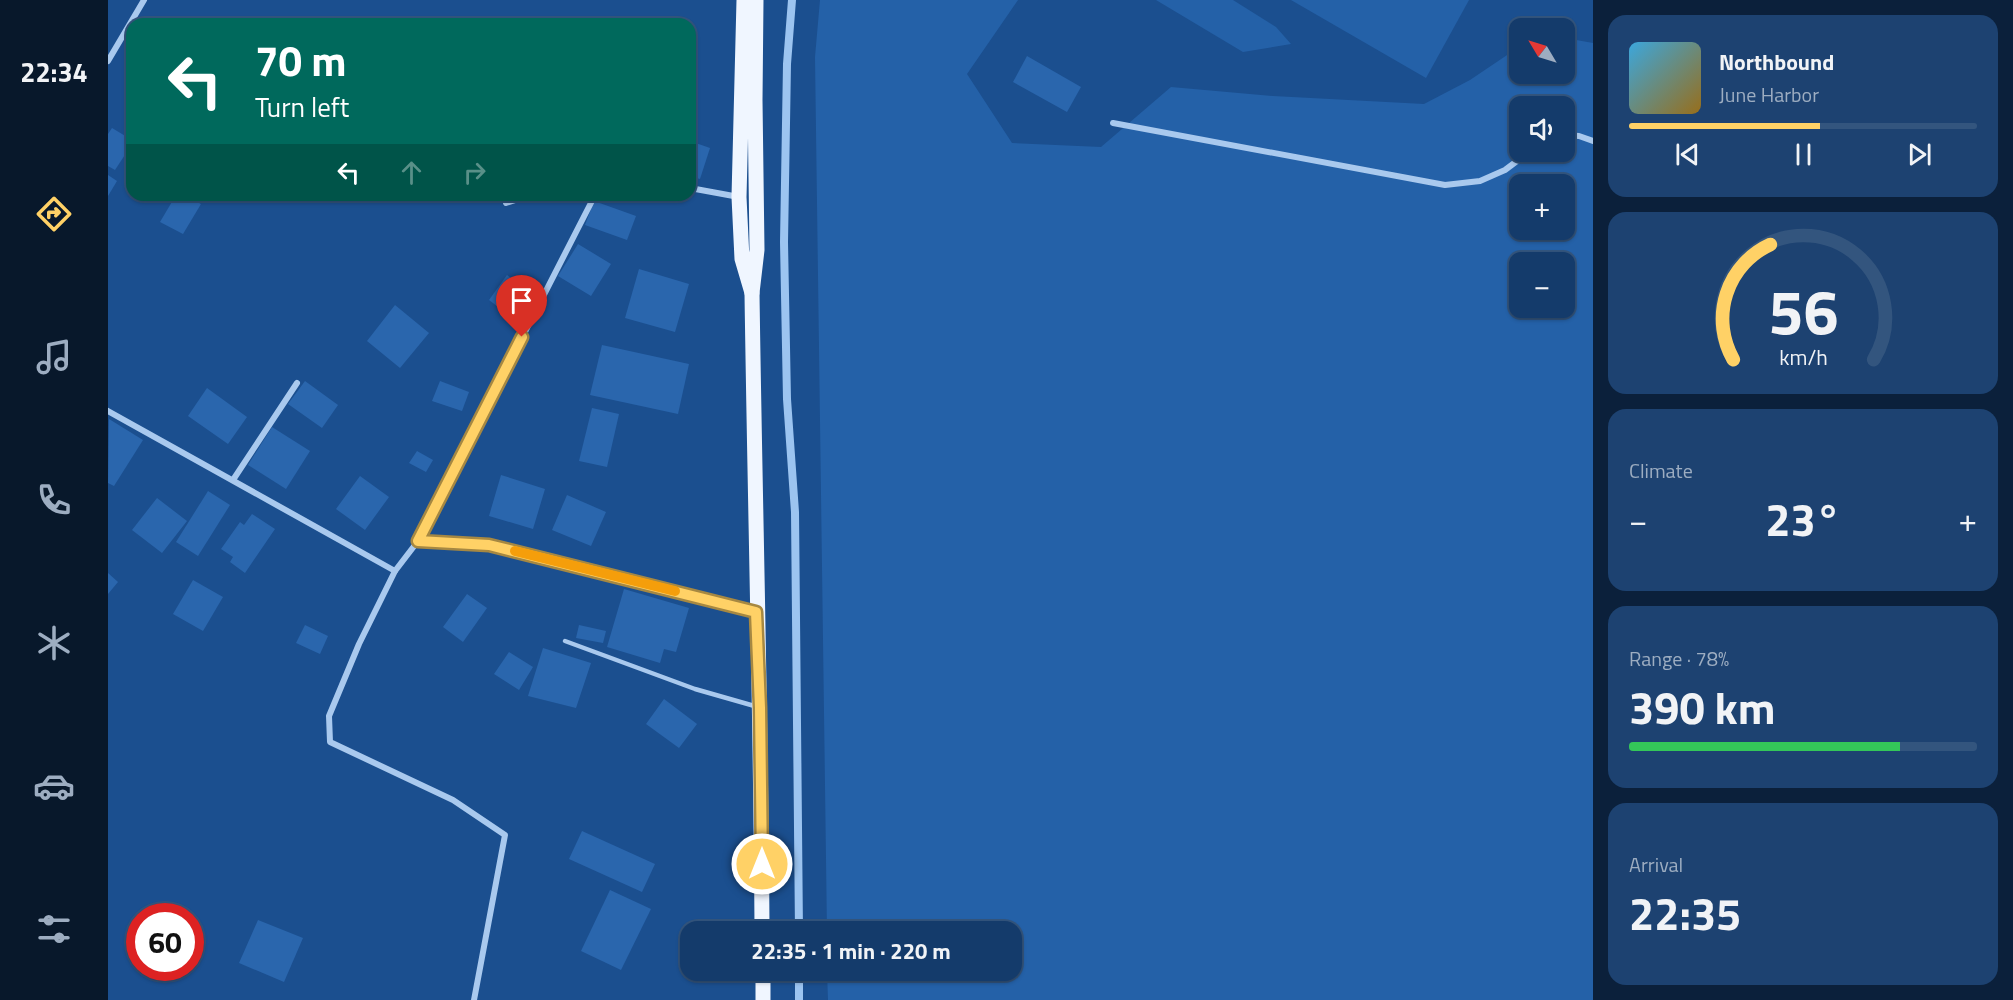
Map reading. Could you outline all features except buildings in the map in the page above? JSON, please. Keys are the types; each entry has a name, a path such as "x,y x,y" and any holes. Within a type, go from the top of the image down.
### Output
{"main road":[{"path":"746,0 739,198 742,259 752,292"},
{"path":"746,0 755,100 758,250 752,292 762,921"},
{"path":"762,981 763,1000"}],"street":[{"path":"133,18 144,0"},
{"path":"108,61 126,30"},
{"path":"1113,123 1445,185 1480,181 1505,170 1516,162"},
{"path":"1575,136 1593,141"},
{"path":"696,189 739,198"},
{"path":"506,203 512,201"},
{"path":"474,1000 505,835 453,800 330,742 329,716 359,644 395,571 418,541 592,201"},
{"path":"233,480 297,383"},
{"path":"108,411 395,571"},
{"path":"418,541 489,545 756,612"}],"lane":[{"path":"565,641 695,689 760,708"}],"shaded area":[{"path":"820,0 1018,0 967,74 1012,143 1101,147 1171,87 1273,96 1424,104 1470,80 1509,54 1509,84 1575,84 1575,40 1593,43 1593,1000 828,1000 827,981 1022,981 1022,921 827,921 815,57"},
{"path":"1156,0 1233,0 1276,27 1291,44 1243,52"},
{"path":"1291,0 1469,0 1426,78"}],"waterway":[{"path":"792,0 787,64 784,242 787,399 795,512 799,921"},
{"path":"799,981 799,1000"}],"slow traffic":[{"path":"515,551 675,591"}],"route":[{"path":"522,337 418,541 489,545 756,612 762,864"}]}
